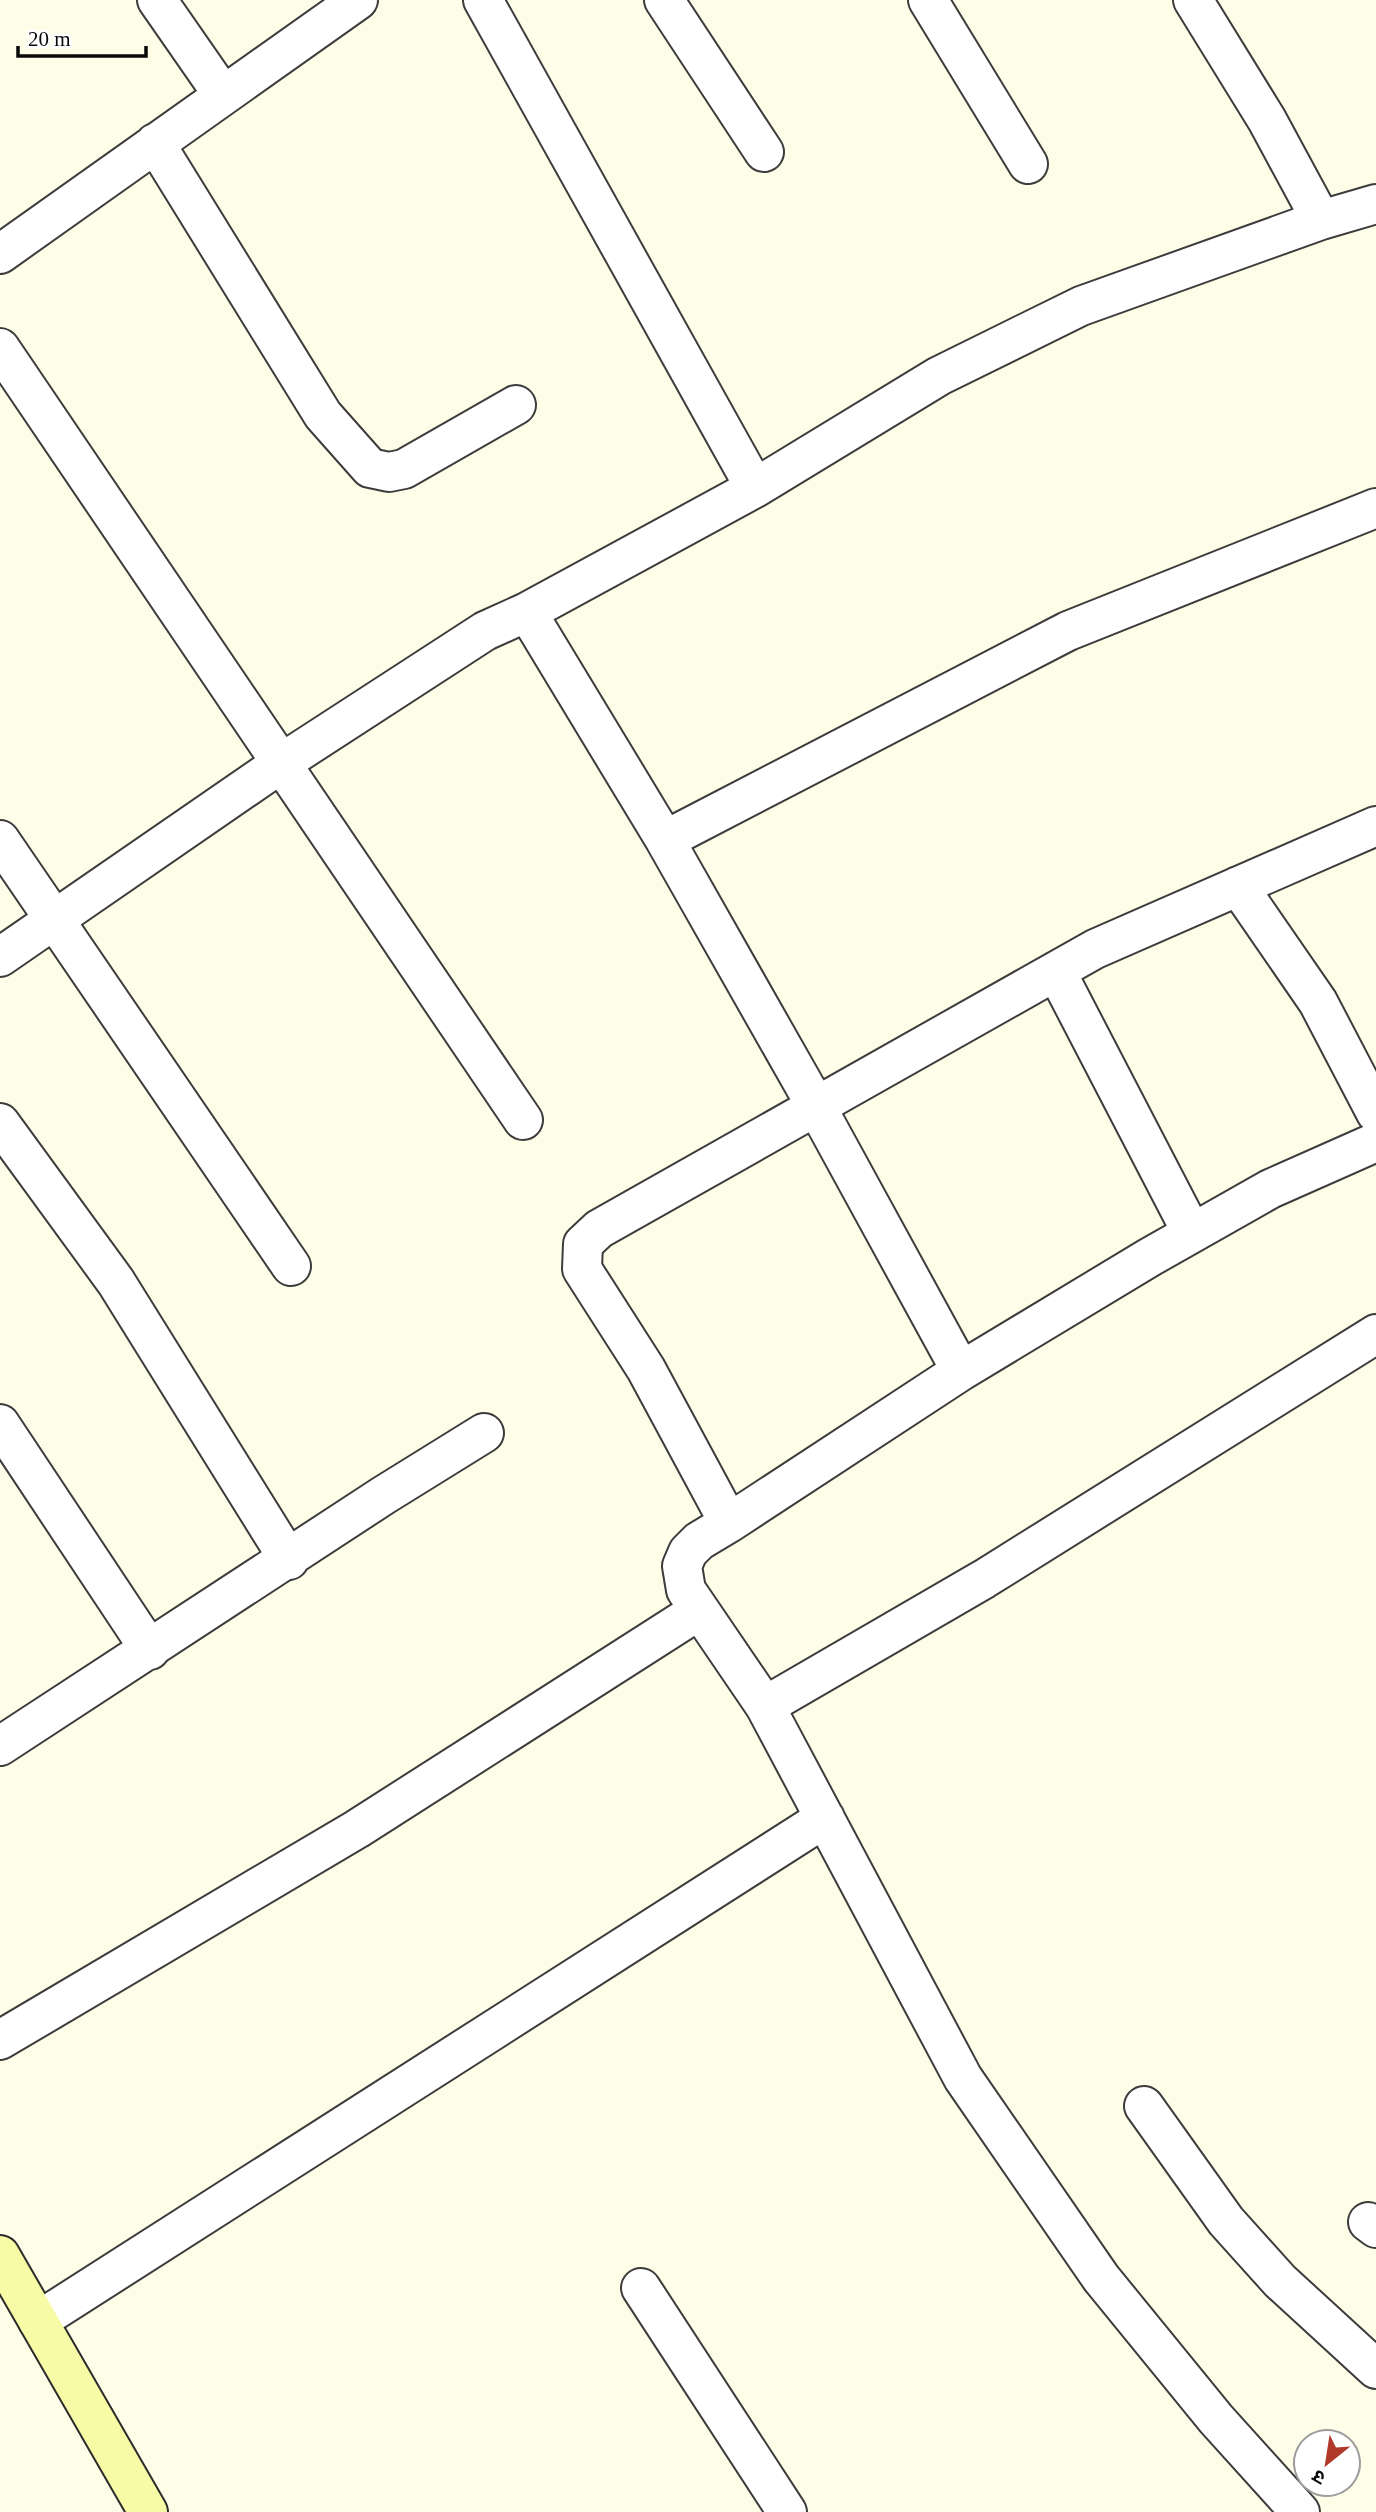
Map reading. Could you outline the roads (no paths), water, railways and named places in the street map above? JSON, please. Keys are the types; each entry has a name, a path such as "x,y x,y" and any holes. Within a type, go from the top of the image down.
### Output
{"street":[{"path":"157,0 223,95"},
{"path":"0,254 358,0"},
{"path":"483,0 755,488"},
{"path":"664,0 765,152"},
{"path":"928,0 1028,164"},
{"path":"1193,0 1267,120 1321,220"},
{"path":"155,143 323,415 370,468 389,472 404,469 516,405"},
{"path":"0,957 280,764 485,631 527,612 755,488 939,376 996,345 1081,306 1321,220 1376,204"},
{"path":"0,348 523,1121"},
{"path":"665,840 1068,631 1376,508"},
{"path":"527,612 665,840 816,1106 961,1371"},
{"path":"729,1523 646,1369 582,1269 583,1244 599,1229 1095,948 1376,826"},
{"path":"0,840 291,1266"},
{"path":"1238,886 1318,1002 1376,1113"},
{"path":"1056,971 1192,1233"},
{"path":"0,1123 116,1282 289,1560"},
{"path":"1300,2512 1216,2419 1101,2278 963,2078 765,1706 698,1611 682,1578 682,1566 688,1552 699,1541 961,1371 1270,1189 1376,1142"},
{"path":"765,1706 984,1579 1376,1334"},
{"path":"0,1424 150,1650"},
{"path":"0,1746 289,1560 384,1495 484,1433"},
{"path":"0,2040 357,1829 698,1611"},
{"path":"38,2321 825,1818"},
{"path":"1144,2106 1226,2221 1280,2281 1376,2369"},
{"path":"0,2255 138,2508"},
{"path":"641,2288 787,2512"}]}
